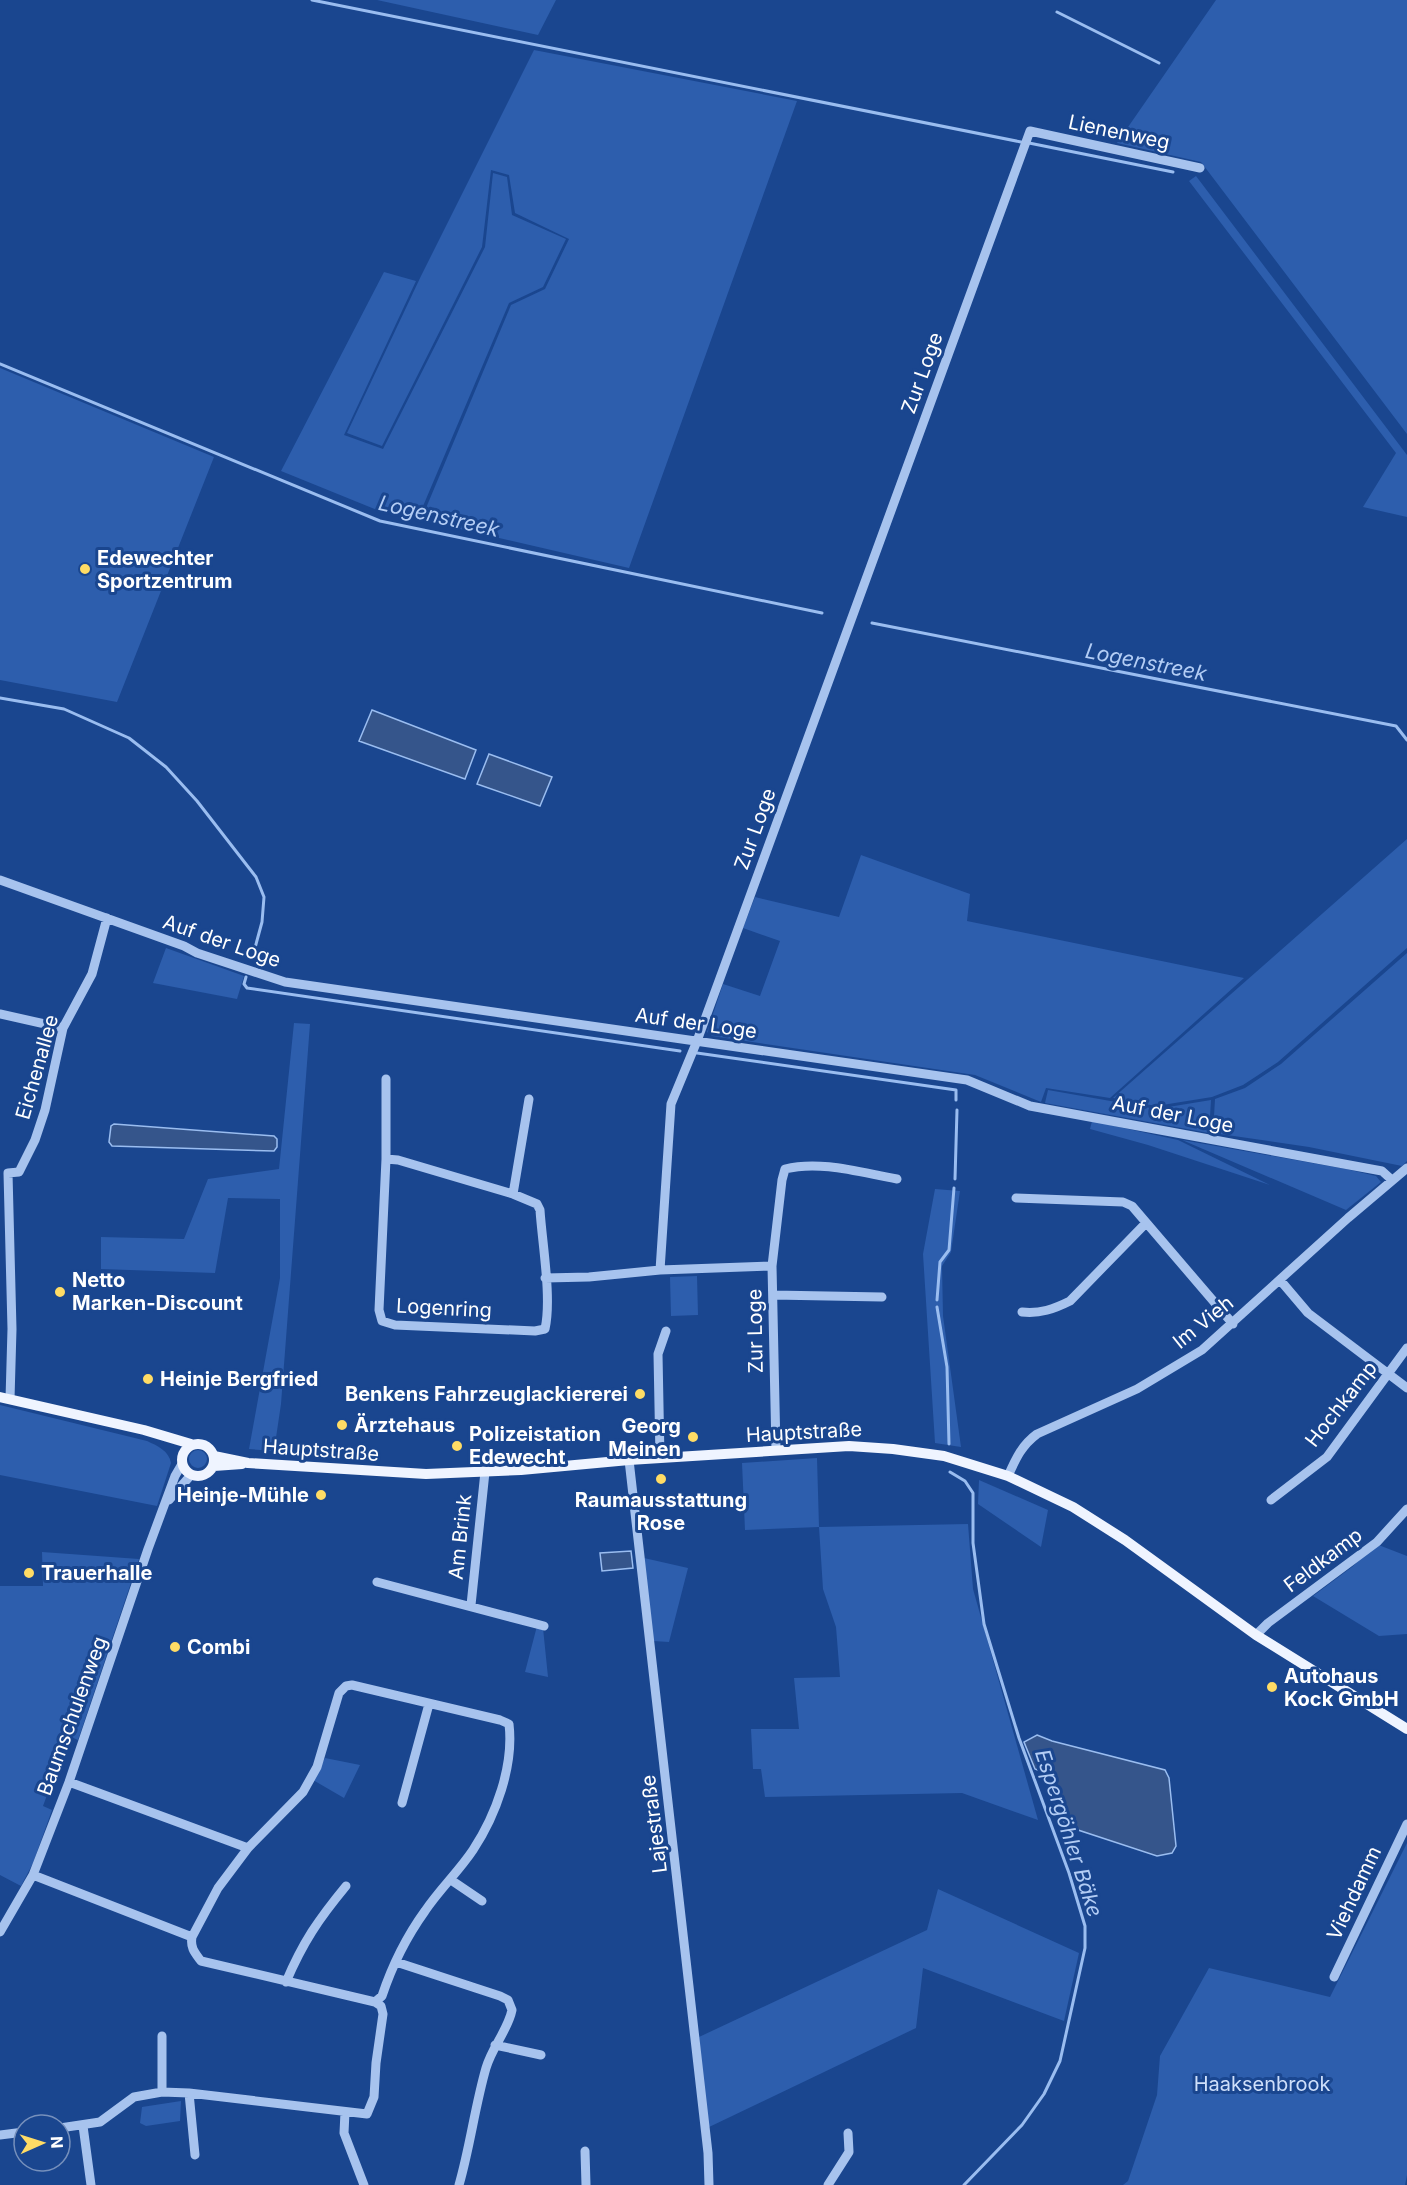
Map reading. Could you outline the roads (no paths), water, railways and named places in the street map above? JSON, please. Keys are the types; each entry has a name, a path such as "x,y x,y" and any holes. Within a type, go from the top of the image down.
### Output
{"main road":[{"path":"5,1398 101,1419 159,1435 191,1444 205,1444 212,1451 214,1461 207,1474 191,1475 182,1459 159,1435"},
{"path":"182,1459 191,1444"},
{"name":"Hauptstraße","path":"214,1461 426,1474 485,1472 849,1446 944,1456 1008,1476 1055,1498 1092,1519 1256,1635 1407,1730"}],"street":[{"name":"Lienenweg","path":"1029,131 1200,168"},
{"name":"Zur Loge","path":"776,1450 772,1266 660,1270 671,1104 697,1041 1029,131"},
{"name":"Auf der Loge","path":"0,880 197,953 285,982 967,1080 1030,1106 1382,1172 1392,1180"},
{"name":"Eichenallee","path":"5,1398 12,1355 10,1263 4,1172 19,1172 35,1140 45,1110 63,1028 92,974 107,918"},
{"path":"0,1014 63,1028"},
{"name":"Logenring","path":"386,1159 398,1160 513,1194 537,1204 540,1210 545,1278 547,1319 545,1329 535,1331 395,1325 382,1321 378,1310 386,1159 387,1079"},
{"path":"513,1194 530,1099"},
{"path":"772,1266 785,1169 800,1166 848,1170 897,1179"},
{"name":"Im Vieh","path":"1008,1476 1021,1449 1032,1438 1137,1389 1202,1350 1407,1168"},
{"path":"1016,1198 1124,1202 1132,1206 1233,1324"},
{"path":"1022,1312 1037,1313 1057,1308 1070,1301 1146,1223"},
{"path":"0,1261 10,1263"},
{"path":"545,1278 589,1277 660,1270"},
{"path":"1280,1280 1308,1313 1407,1388"},
{"path":"773,1295 882,1297"},
{"path":"660,1458 658,1354 666,1331"},
{"name":"Hochkamp","path":"1272,1500 1327,1457 1407,1348"},
{"name":"Baumschulenweg","path":"0,1932 33,1875 69,1782 182,1459"},
{"name":"Lajestraße","path":"629,1460 688,1961 708,2153 709,2185"},
{"name":"Am Brink","path":"471,1605 485,1472"},
{"name":"Baumschulenweg","path":"164,1506 191,1475"},
{"name":"Feldkamp","path":"1256,1635 1268,1623 1377,1542 1407,1509"},
{"name":"Am Brink","path":"377,1582 544,1626"},
{"path":"72,2127 100,2122 134,2097 162,2092 189,2093 368,2114 374,2097 383,2014 381,2006 375,2002 201,1961 191,1944 192,1937 218,1888 248,1848 303,1792 317,1767 339,1693 352,1684 500,1720 509,1724 510,1735 507,1769 492,1815 474,1848 424,1912 396,1962 382,1996 375,2002"},
{"path":"402,1803 429,1704"},
{"path":"69,1782 248,1848"},
{"name":"Viehdamm","path":"1334,1977 1407,1824"},
{"path":"33,1875 192,1937"},
{"path":"451,1880 482,1901"},
{"path":"286,1982 300,1949 315,1924 346,1886"},
{"path":"396,1962 508,2000 513,2010 486,2067 459,2185"},
{"path":"162,2036 162,2092"},
{"path":"495,2045 541,2055"},
{"path":"189,2093 195,2155"},
{"path":"345,2112 344,2133 364,2185"},
{"path":"83,2126 91,2185"},
{"path":"828,2185 849,2152 848,2133"},
{"path":"585,2151 586,2185"}],"waterway":[{"path":"312,0 1021,142"},
{"path":"1057,12 1159,63"},
{"path":"1029,143 1173,172"},
{"name":"Logenstreek","path":"0,364 380,521 822,613"},
{"name":"Logenstreek","path":"872,623 1396,726 1407,740"},
{"path":"0,698 64,709 129,738 166,767 197,801 256,877 264,897 262,922 252,959"},
{"path":"246,977 244,984 247,988 680,1051"},
{"path":"697,1053 956,1090 956,1100"},
{"name":"Espergöhler Bäke","path":"955,1179 957,1110"},
{"name":"Espergöhler Bäke","path":"937,1300 940,1262 949,1250 954,1188"},
{"name":"Espergöhler Bäke","path":"937,1307 947,1367 949,1444"},
{"name":"Espergöhler Bäke","path":"950,1472 965,1481 973,1493 973,1543 984,1624 1019,1738 1069,1873 1085,1926 1085,1948 1060,2061 1044,2094 1022,2125 964,2185"}],"place":[{"name":"Edewechter Sportzentrum","path":"85,569"},
{"name":"Netto Marken-Discount","path":"60,1292"},
{"name":"Heinje Bergfried","path":"148,1379"},
{"name":"Benkens Fahrzeuglackiererei","path":"640,1394"},
{"name":"Ärztehaus","path":"342,1425"},
{"name":"Georg Meinen","path":"693,1437"},
{"name":"Polizeistation Edewecht","path":"457,1446"},
{"name":"Raumausstattung Rose","path":"661,1479"},
{"name":"Heinje-Mühle","path":"321,1495"},
{"name":"Trauerhalle","path":"29,1573"},
{"name":"Combi","path":"175,1647"},
{"name":"Autohaus Kock GmbH","path":"1272,1687"}],"park label":[{"name":"Haaksenbrook","path":"1262,2084"}]}
